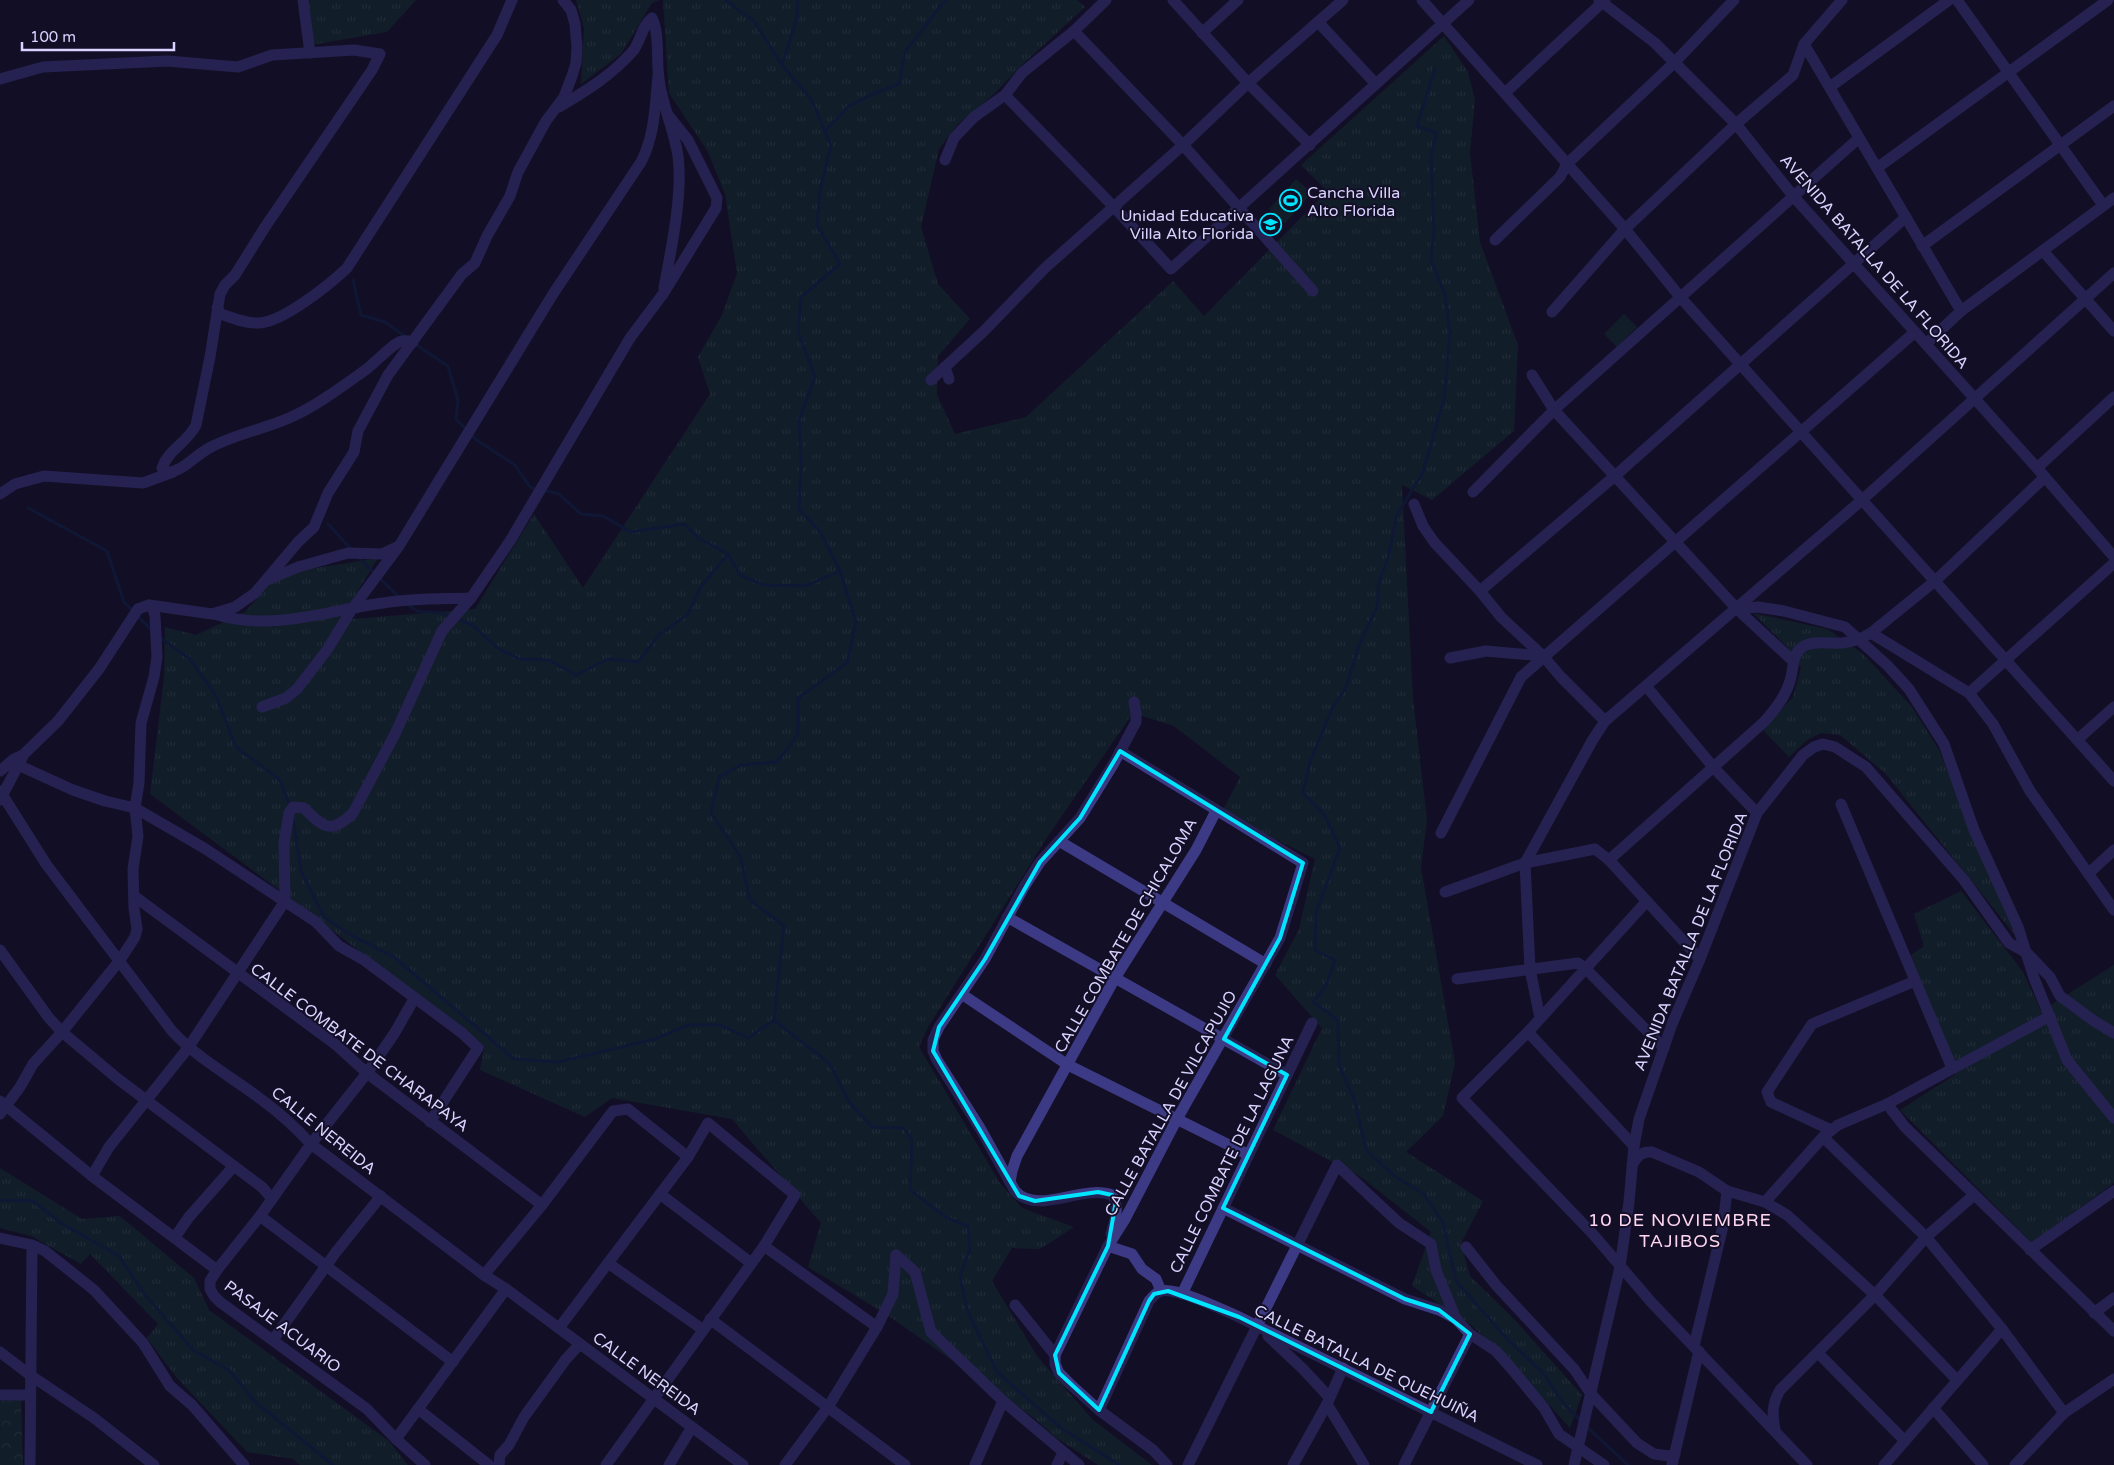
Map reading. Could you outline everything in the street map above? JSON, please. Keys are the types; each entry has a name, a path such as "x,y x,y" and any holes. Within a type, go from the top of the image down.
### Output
{"street":[{"path":"303,0 310,53"},
{"path":"217,308 221,314 231,318 257,323 273,321 333,281 347,268 497,35 512,0"},
{"path":"212,614 235,608 244,602 314,527 328,493 354,452 358,432 388,375 462,274 475,264 487,236 510,196 518,172 564,97 576,63 575,24 572,10 563,0"},
{"path":"945,160 954,138 974,117 1004,95 1022,73 1074,31 1106,0"},
{"path":"1173,0 1248,83 1310,145"},
{"path":"1202,32 1238,0"},
{"path":"930,380 984,331 1045,268 1183,145 1248,83 1343,0"},
{"path":"1422,0 1625,229 1681,298 2114,781"},
{"path":"1004,95 1172,269 1469,0"},
{"path":"1495,240 1560,177 1567,164 1676,62 1734,0"},
{"path":"1552,312 1625,229 1736,124 1793,75 1804,44 1842,0"},
{"path":"1830,87 1949,0"},
{"path":"1957,0 2104,205"},
{"path":"1877,168 2108,0"},
{"path":"1505,93 1603,1"},
{"name":"AVENIDA BATALLA DE LA FLORIDA","path":"1603,1 1676,62 1736,124 1794,197 2114,557"},
{"path":"554,111 615,70 635,48 647,23 652,18 656,26 658,76 662,102 668,115 678,158 678,190 663,294"},
{"path":"1318,22 1376,84"},
{"path":"1074,31 1183,145 1313,290"},
{"path":"1804,44 1961,311"},
{"path":"0,79 43,67 157,61 238,67 272,55 354,50 380,54 372,70 264,228 235,276 225,285 220,294 210,357 196,425 191,435 164,461 162,468 166,473 173,472"},
{"path":"262,707 286,698 296,689 328,650 352,609 399,546 553,294 641,162 652,133 658,76"},
{"path":"1922,246 2114,106"},
{"path":"92,1176 109,1147 188,1048 285,901 284,843 289,813 293,807 304,808 316,822 324,826 333,826 343,823 353,813 395,734 442,631 472,598 510,541 630,338 663,294 716,208 717,198 688,140 668,115"},
{"path":"1473,492 1554,410 1859,138"},
{"path":"1926,344 1961,311 2114,198"},
{"path":"1480,591 1616,475 1906,218"},
{"path":"2043,251 2114,331"},
{"path":"1540,1018 1530,969 1524,863 1605,721 1862,500 2114,273"},
{"path":"1441,833 1521,677 1916,332"},
{"path":"0,494 15,484 44,476 143,482 173,472 209,448 290,417 313,405 377,362 396,343 403,340 413,342"},
{"path":"945,366 950,379"},
{"path":"1532,374 1554,410 1616,475 1737,609 1793,661"},
{"path":"1609,860 1764,722 1778,706 1788,689 1793,661 1799,651 1808,645 1859,640 1871,633 1934,581 2114,397"},
{"path":"1414,504 1423,526 1434,542 1480,591 1501,617 1543,656 1605,721"},
{"path":"264,581 298,567 348,552 382,554 399,546"},
{"path":"1969,693 2114,563"},
{"path":"1,795 24,754 58,721 99,669 138,610 149,606 212,614 233,620 270,623 401,600 472,598"},
{"path":"149,606 154,609 157,657 154,678 141,724 140,783 135,808 138,836 133,869 134,908 137,929 132,943 120,960 62,1032 33,1064 20,1087 1,1107 175,1236 217,1270"},
{"path":"1737,609 1758,607 1784,611 1845,627 1888,666 1909,689 1944,744 1974,830 2018,927 2028,953 2034,978 2067,1060 2114,1118"},
{"path":"1871,633 1969,693 1993,724 2030,791 2090,873 2114,910"},
{"path":"1450,658 1486,651 1543,656"},
{"path":"1646,686 1714,768 1757,813"},
{"path":"1134,702 1136,722 1120,751 1080,818 1040,862 963,995 939,1027 933,1040 933,1050 937,1060 980,1128 1019,1196 1035,1201 1098,1192 1112,1195 1116,1200 1116,1210 1108,1246 1132,1254 1142,1269 1156,1279 1161,1291"},
{"path":"2077,740 2114,707"},
{"name":"AVENIDA BATALLA DE LA FLORIDA","path":"1574,1465 1620,1267 1634,1146 1639,1119 1672,1024 1700,959 1757,813 1803,755 1814,747 1823,744 1834,747 1866,767 1964,880 2009,943 2028,953 2050,977 2060,996 2114,1033"},
{"path":"1120,751 1216,811"},
{"path":"0,771 14,759 24,754"},
{"path":"18,765 73,790 105,801 135,808 204,848 316,922 340,946 364,960 462,1033 478,1048 430,1122"},
{"name":"CALLE NEREIDA","path":"1,795 46,864 172,1031 188,1048 262,1100 294,1126 310,1144 484,1275 506,1289 743,1465"},
{"path":"1841,804 1952,1068"},
{"name":"CALLE BATALLA DE VILCAPUJIO","path":"1054,1355 1108,1246 1125,1219 1177,1119 1280,938 1303,864 1216,811"},
{"name":"CALLE COMBATE DE CHICALOMA","path":"1010,1182 1017,1156 1115,978 1196,850 1216,811"},
{"path":"1059,841 1266,964"},
{"path":"1445,892 1524,863 1595,849 1609,860 1700,959"},
{"path":"2090,873 2114,850"},
{"name":"CALLE COMBATE DE CHARAPAYA","path":"134,896 335,1044 367,1073 542,1205"},
{"path":"1647,901 1528,1032 1462,1098 1592,1233 1620,1267 1807,1465"},
{"path":"1007,918 1287,1075"},
{"path":"0,950 43,1010 62,1032 147,1101 263,1188 272,1199"},
{"path":"1457,979 1578,963 1664,1048"},
{"path":"1915,981 1812,1024 1767,1092 1772,1102 1827,1133 1926,1237 2002,1329 2064,1412"},
{"path":"963,995 1068,1065 1249,1155"},
{"name":"PASAJE ACUARIO","path":"414,999 394,1034 367,1073 310,1144 260,1216 217,1270 210,1281 210,1288 214,1296 367,1409 425,1465"},
{"path":"1765,1202 1827,1133 1838,1125 1887,1104 2050,1016"},
{"name":"CALLE COMBATE DE LA LAGUNA","path":"1099,1410 1154,1294 1161,1291 1182,1294 1312,1023"},
{"path":"1528,1032 1634,1146"},
{"path":"1887,1104 1905,1127 2114,1331"},
{"path":"484,1275 542,1205 613,1111 628,1109 688,1157"},
{"path":"559,1328 688,1157 708,1123 794,1195 764,1246 606,1465"},
{"path":"1632,1164 1639,1154 1645,1151 1652,1152 1699,1172 1727,1191 1765,1202 1787,1214 1875,1295 1957,1380"},
{"path":"1188,1465 1337,1165 1399,1223 1431,1244 1436,1270 1456,1319"},
{"path":"175,1236 189,1217 234,1166"},
{"path":"1466,1247 1496,1285 1574,1369 1591,1394 1637,1443 1647,1450 1673,1459 1723,1226 1727,1191"},
{"path":"2030,1250 2114,1191"},
{"path":"660,1194 751,1263"},
{"path":"1775,1430 1773,1402 1780,1390 1875,1295 1926,1237 1974,1195"},
{"path":"272,1340 328,1267 336,1252 381,1196"},
{"path":"1223,1208 1405,1299 1439,1310 1456,1319 1470,1334 1496,1352 1544,1408 1559,1434 1604,1465"},
{"path":"260,1216 453,1362"},
{"path":"0,1238 32,1245 45,1251 94,1290 143,1343 170,1386 192,1405 244,1465"},
{"path":"30,1465 32,1245"},
{"path":"764,1246 877,1328"},
{"path":"785,1465 828,1407 877,1328 893,1294 896,1256 914,1272 931,1332 1003,1401 1079,1465"},
{"path":"608,1263 702,1330"},
{"path":"396,1439 506,1289"},
{"name":"CALLE BATALLA DE QUEHUIÑA","path":"1182,1294 1214,1305 1536,1465"},
{"path":"2094,1313 2114,1298"},
{"path":"1015,1305 1054,1355 1059,1373 1099,1410 1153,1450 1167,1465"},
{"path":"710,1319 905,1465"},
{"path":"1257,1326 1303,1368 1328,1400 1364,1465"},
{"path":"1884,1465 2002,1329"},
{"path":"1404,1465 1470,1334"},
{"path":"499,1465 500,1455 509,1445 524,1417 566,1359 580,1344"},
{"path":"0,1352 30,1375 94,1418 154,1465"},
{"path":"1818,1353 1905,1441"},
{"path":"1293,1465 1343,1368"},
{"path":"2015,1465 2064,1412 2114,1379"},
{"path":"0,1394 30,1394"},
{"path":"975,1465 1003,1401"},
{"path":"1933,1408 1983,1465"},
{"path":"418,1409 488,1465"},
{"path":"669,1465 692,1427"},
{"path":"1057,1465 1063,1453"}],"highlighted area":[{"path":"1120,751 1303,863 1280,938 1224,1039 1287,1075 1223,1208 1405,1299 1439,1310 1470,1334 1431,1412 1239,1317 1168,1291 1154,1294 1149,1301 1099,1410 1059,1373 1055,1355 1108,1246 1116,1201 1112,1195 1098,1192 1035,1201 1019,1196 933,1051 939,1027 985,959 1040,862 1080,818"}],"green space":[{"path":"304,0 416,0 387,32 311,45"},
{"path":"576,0 660,0 652,3 621,54 581,84 584,28"},
{"path":"663,0 1077,0 1085,7 1022,65 993,95 957,125 939,149 921,227 938,284 970,319 938,356 937,395 955,434 1026,417 1173,281 1204,316 1327,191 1301,165 1444,36 1468,72 1475,100 1470,153 1480,242 1518,345 1514,431 1432,500 1402,485 1413,699 1427,820 1421,867 1455,1063 1443,1116 1406,1152 1483,1201 1461,1243 1470,1276 1514,1319 1582,1395 1570,1428 1509,1360 1469,1323 1412,1286 1431,1232 1361,1177 1273,1130 1322,1028 1275,975 1299,929 1315,859 1222,812 1240,777 1174,726 1133,713 1048,836 928,1027 919,1047 1000,1183 1022,1208 1074,1227 1040,1249 1012,1248 992,1281 1037,1356 1093,1420 1152,1465 1098,1465 1055,1437 1034,1418 886,1314 808,1267 821,1223 732,1119 612,1098 585,1117 480,1070 484,1048 310,913 150,794 164,677 165,627 196,635 245,612 279,574 378,558 340,620 475,609 534,514 583,588 710,394 698,357 722,315 737,273 725,194 708,152 669,93"},
{"name":"Cancha Villa Alto Florida","path":"1296,179 1312,193 1285,223 1269,209"},
{"path":"1624,314 1637,327 1617,347 1604,334"},
{"path":"1753,613 1827,629 1863,654 1912,707 1939,750 2015,935 1885,773 1840,735 1821,733 1807,740 1789,757 1763,730 1793,697 1801,668 1787,647"},
{"path":"1961,891 2023,972 2041,1011 2114,965 2114,1183 2032,1243 1900,1110 1956,1074 1911,955 1924,946 1914,914"},
{"path":"0,1168 82,1219 120,1216 194,1278 209,1310 389,1441 408,1465 300,1465 293,1459 247,1452 177,1378 147,1338 158,1324 90,1254 81,1264 31,1236 0,1228"},
{"path":"21,1400 23,1465 0,1465 0,1401"}],"waterway":[{"path":"725,0 754,21 782,65 811,99 831,145 820,191 817,225 840,264 801,297 798,332 815,377 799,420 801,460 799,509 821,533 840,571 856,622 847,663 798,698 798,734 777,762 741,765 719,777 711,813 740,856 750,900 784,926 774,1020 830,1064 849,1102 872,1127 904,1128 912,1140 910,1190 947,1218 968,1226 970,1248 960,1277 967,1310 997,1372 1061,1428 1119,1465"},
{"path":"782,64 797,19 798,0"},
{"path":"825,131 849,106 899,84 905,52 947,0"},
{"path":"1435,69 1417,126 1437,133 1431,156 1434,230 1431,260 1445,295 1450,332 1444,399 1423,472 1397,515 1388,558 1379,581 1377,607 1359,645 1346,687 1332,709 1310,762 1303,793 1325,816 1340,848 1316,912 1315,950 1335,960 1326,986 1313,1002 1338,1020 1339,1065 1355,1102 1366,1150 1393,1175 1424,1194 1443,1223 1456,1281 1508,1340 1544,1374 1563,1403 1580,1420"},
{"path":"353,280 361,315 385,322 406,337"},
{"path":"415,344 448,366 458,400 456,419 466,429"},
{"path":"470,434 515,465 530,487 537,489"},
{"path":"543,490 559,494 581,514 603,516 631,532 684,524 700,539 728,554 740,575 763,585 806,586 840,571"},
{"path":"28,508 107,551 124,602 133,611"},
{"path":"328,524 351,549"},
{"path":"456,619 471,624 499,649 519,659 549,660 576,675 608,659 638,662 659,635 688,614 700,588 728,554"},
{"path":"357,556 399,597"},
{"path":"407,604 417,611 442,613 450,617"},
{"path":"138,616 152,631"},
{"path":"159,637 190,659 216,696 236,747 280,780 290,806"},
{"path":"293,817 301,871 324,917 349,934 394,957 514,1059 558,1062 655,1039 688,1025 720,1025 748,1038 774,1020"},
{"path":"0,1200 33,1201 61,1223 119,1256 145,1295 193,1350 230,1371 254,1401 333,1465"},
{"path":"1587,1427 1628,1465"}],"place":[{"name":"Cancha Villa Alto Florida","path":"1291,201"},
{"name":"Unidad Educativa Villa Alto Florida","path":"1270,224"}],"district":[{"name":"10 DE NOVIEMBRE TAJIBOS","path":"1680,1230"}]}
